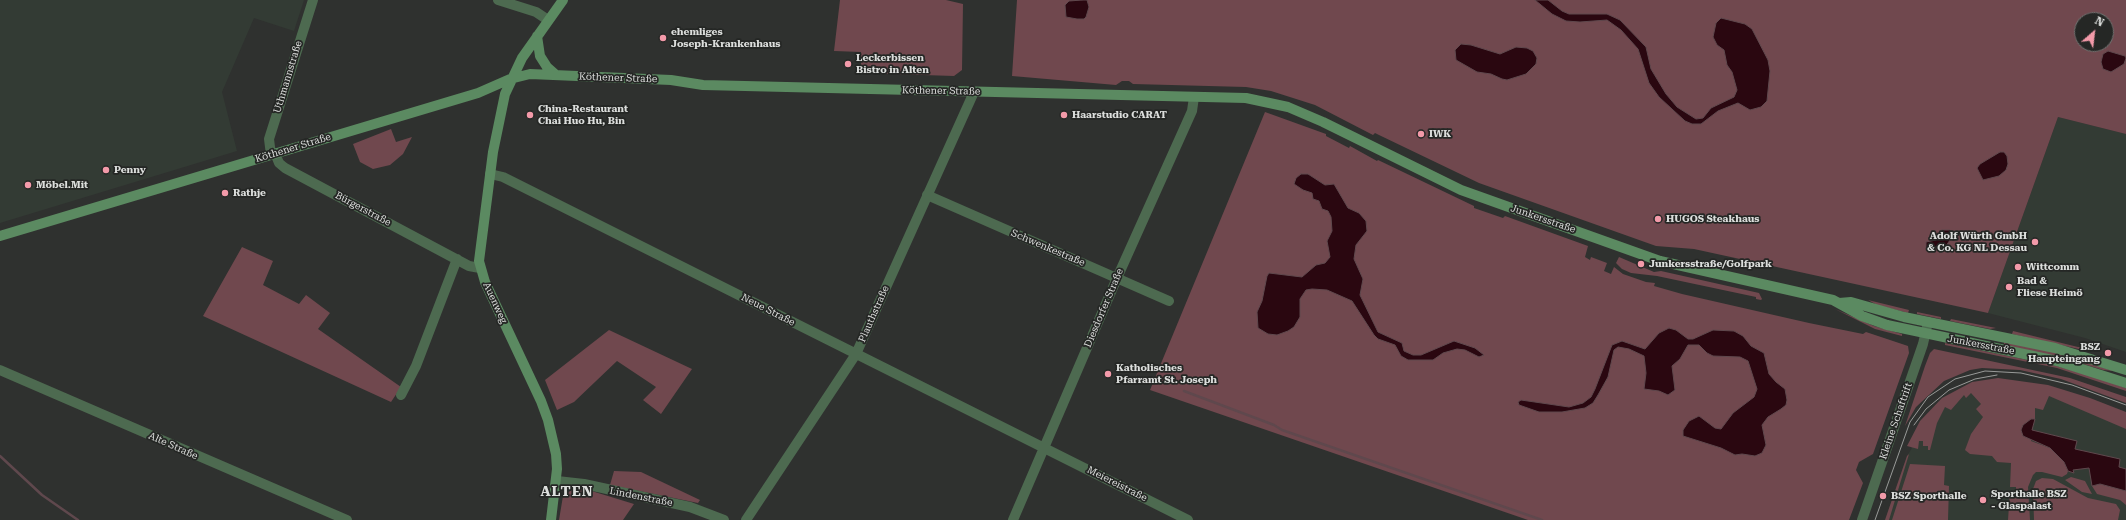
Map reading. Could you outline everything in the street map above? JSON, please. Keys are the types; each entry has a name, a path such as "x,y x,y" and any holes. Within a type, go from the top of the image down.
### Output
{"main road":[{"name":"Auenweg","path":"551,520 557,481 556,454 541,402 480,268 480,250 490,174 501,108 510,79 537,36 563,0"},
{"path":"537,36 540,56 547,67 556,75"},
{"name":"Köthener Straße","path":"0,236 478,93 510,79 530,74 671,80 703,84 1260,100"},
{"name":"Junkersstraße","path":"1260,100 1288,107 1305,114 1475,195 1675,265 1754,282 1839,303 1862,316 1874,320 1926,334 2057,361 2126,383"},
{"name":"Junkersstraße","path":"1839,303 1851,302 1884,312 1928,322 2054,348 2126,370"}],"street":[{"name":"Uthmannstraße","path":"273,154 269,139 313,0"},
{"path":"498,0 536,12 548,20"},
{"name":"Plauthstraße","path":"746,520 856,354 974,92"},
{"name":"Diesdorfer Straße","path":"1012,520 1045,448 1117,278 1192,111 1194,97"},
{"name":"Bürgerstraße","path":"273,154 279,163 285,168 469,266 480,268"},
{"name":"Neue Straße","path":"490,174 503,177 1045,448"},
{"name":"Schwenkestraße","path":"927,195 1169,300"},
{"path":"402,395 416,366 457,259"},
{"name":"Kleine Schaftrift","path":"1862,520 1926,334 1928,322"},
{"name":"Alte Straße","path":"0,370 347,520"},
{"name":"Meiereistraße","path":"1045,448 1188,520"},
{"name":"Lindenstraße","path":"557,481 584,484 690,507 724,520"}],"shaded area":[{"path":"0,0 304,0 294,31 254,18 222,92 237,151 0,223"},
{"path":"840,0 946,0 963,4 962,70 954,76 861,73 861,52 834,51"},
{"path":"1017,0 2126,0 2126,134 2058,117 1988,313 1694,249 1656,246 1479,183 1375,133 1373,135 1315,105 1271,91 1246,87 1133,84 1129,81 1122,81 1116,85 1012,76"},
{"path":"1087,0 1089,7 1084,19 1066,17 1065,5 1069,1"},
{"path":"1535,0 1548,0 1562,11 1569,14 1607,14 1620,20 1646,47 1651,69 1666,94 1677,107 1696,119 1703,118 1711,108 1734,97 1737,90 1732,72 1727,65 1724,50 1717,45 1713,37 1716,23 1721,18 1745,24 1752,29 1768,60 1770,71 1767,101 1761,107 1750,110 1738,103 1718,111 1701,124 1692,124 1685,121 1659,97 1649,83 1638,49 1621,30 1607,20 1580,22 1566,21 1552,14"},
{"path":"1461,44 1471,45 1500,54 1516,47 1527,48 1533,51 1537,58 1536,64 1526,74 1507,80 1502,79 1491,74 1477,72 1456,60 1455,50"},
{"path":"2111,52 2125,56 2126,58 2124,64 2111,72 2103,69 2101,62 2103,54"},
{"path":"1265,112 1326,134 1326,136 1349,148 1350,146 1377,161 1378,160 1474,206 1474,208 1503,218 1505,216 1588,246 1585,257 1590,260 1591,257 1607,263 1604,271 1611,274 1614,267 1623,274 1646,282 1655,283 1654,286 1682,294 1809,323 1863,334 1866,332 1908,346 1909,353 1873,454 1859,462 1856,470 1863,483 1849,520 1528,520 1150,390"},
{"path":"2058,117 2126,134 2126,352 2085,338 1988,313"},
{"path":"391,129 396,142 412,137 403,154 390,165 373,169 360,162 353,144"},
{"path":"2000,152 2004,152 2007,156 2008,164 2006,170 1999,176 1983,180 1977,168 1980,164"},
{"path":"1301,174 1308,174 1325,185 1334,184 1348,208 1359,213 1366,221 1367,231 1356,245 1354,259 1363,279 1360,295 1378,332 1402,343 1404,351 1413,355 1421,355 1454,341 1475,348 1484,355 1479,357 1465,350 1457,349 1443,353 1433,360 1408,360 1401,356 1395,345 1378,339 1374,335 1352,301 1327,290 1306,290 1300,299 1300,317 1294,327 1288,331 1277,335 1268,334 1258,328 1257,312 1262,301 1267,276 1269,273 1302,277 1316,265 1325,263 1330,257 1327,241 1332,231 1331,217 1328,211 1322,209 1319,201 1313,199 1312,193 1303,190 1294,184 1296,178"},
{"path":"1942,230 1950,230 1954,234 1946,246 1926,248 1926,242 1936,240"},
{"path":"242,247 273,261 263,285 299,304 306,295 330,313 318,329 401,387 391,402 203,316"},
{"path":"1619,257 1654,272 1661,271 1759,293 1762,299 1756,299 1756,297 1657,276 1631,273 1622,269 1616,263"},
{"path":"1868,300 1909,310 1908,313 1877,305"},
{"path":"1835,309 1874,326 1902,334 1902,336 1875,329"},
{"path":"1917,312 1941,317 1941,319 1917,314"},
{"path":"1951,319 1996,328 1990,329 1950,321"},
{"path":"1669,328 1676,330 1688,339 1693,339 1713,330 1734,331 1743,336 1751,346 1764,353 1769,374 1785,389 1787,400 1786,405 1768,417 1762,425 1766,445 1762,453 1755,456 1742,454 1735,455 1721,448 1683,436 1683,430 1689,421 1699,416 1715,428 1721,429 1733,413 1754,397 1757,389 1748,361 1740,357 1713,356 1707,353 1699,345 1688,345 1680,359 1672,366 1675,390 1668,395 1659,391 1644,389 1646,373 1644,356 1629,349 1618,347 1614,350 1608,377 1593,403 1585,408 1562,412 1539,412 1519,405 1518,402 1521,400 1569,407 1583,403 1591,397 1595,389 1612,345 1622,341 1645,349 1659,333"},
{"path":"609,330 692,369 661,414 643,400 656,387 617,361 574,402 557,410 545,380"},
{"path":"2013,331 2078,347 2098,348 2097,351 2083,350 2012,334"},
{"path":"2004,342 2053,352 2114,371 2103,370 2067,359 2004,345"},
{"path":"1945,343 2057,366 2126,388 2126,391 2057,368 1945,345"},
{"path":"1934,349 2070,378 2126,397 2126,403 2061,379 2020,370 1982,368 1970,370 1944,381 1916,407 1905,426 1925,366 1930,353"},
{"path":"1998,378 2048,385 2090,398 2126,412 2126,429 2049,396 2043,410 2035,408 2035,419 2031,419 2031,441 2050,448 2064,462 2068,471 2067,474 2062,477 2042,472 2036,472 2033,475 2028,487 2030,520 2008,520 2010,491 2016,491 2016,487 2010,487 2011,463 1997,462 1992,456 1970,454 1965,450 1971,434 1983,417 1976,409 1981,404 1971,393 1966,398 1964,395 1951,410 1945,407 1937,423 1930,450 1928,450 1928,446 1923,446 1923,441 1919,441 1918,449 1907,446 1920,421 1942,398 1972,382"},
{"path":"2008,383 2126,420 2126,520 1885,520 1907,456 1912,448 1910,446 1923,424 1969,388"},
{"path":"2031,419 2035,419 2032,430 2077,441 2075,449 2120,459 2119,467 2126,469 2126,491 2100,484 2092,486 2089,468 2073,470 2074,473 2068,471 2064,462 2050,448 2023,436 2021,430 2023,425"},
{"path":"1909,454 1889,520 1885,520 1907,456"},
{"path":"1910,464 1945,466 1944,485 1949,486 1948,520 1892,520"},
{"path":"614,471 641,472 700,500 698,503 610,485"},
{"path":"2071,477 2085,481 2092,494 2082,492 2065,480"},
{"path":"2042,478 2053,479 2088,498 2116,504 2120,510 2118,520 2034,520 2033,489 2036,481"},
{"path":"2100,484 2126,491 2126,505 2120,500 2097,494 2092,486"},
{"path":"576,487 634,504 623,520 559,520 563,496"}],"waterway":[{"path":"1184,391 1274,425 1282,430 1542,520"},
{"path":"0,456 42,495 78,520"}],"tram line":[{"path":"1875,520 1910,422 1928,397 1955,379 1985,371 2021,373 2072,385 2126,405"},
{"path":"1914,425 1926,409 1949,390 1975,379 1997,375"}],"place":[{"name":"ehemliges Joseph-Krankenhaus","path":"663,38"},
{"name":"Leckerbissen Bistro in Alten","path":"848,64"},
{"name":"China-Restaurant Chai Huo Hu, Bin","path":"530,115"},
{"name":"Haarstudio CARAT","path":"1064,115"},
{"name":"IWK","path":"1421,134"},
{"name":"Penny","path":"106,170"},
{"name":"Möbel.Mit","path":"28,185"},
{"name":"Rathje","path":"225,193"},
{"name":"HUGOS Steakhaus","path":"1658,219"},
{"name":"Adolf Würth GmbH & Co. KG NL Dessau","path":"2035,242"},
{"name":"Junkersstraße/Golfpark","path":"1641,264"},
{"name":"Wittcomm","path":"2018,267"},
{"name":"Bad & Fliese Heimö","path":"2009,287"},
{"name":"BSZ Haupteingang","path":"2108,353"},
{"name":"Katholisches Pfarramt St. Joseph","path":"1108,374"},
{"name":"BSZ Sporthalle","path":"1883,496"},
{"name":"Sporthalle BSZ - Glaspalast","path":"1983,500"}],"district":[{"name":"ALTEN","path":"567,492"}]}
